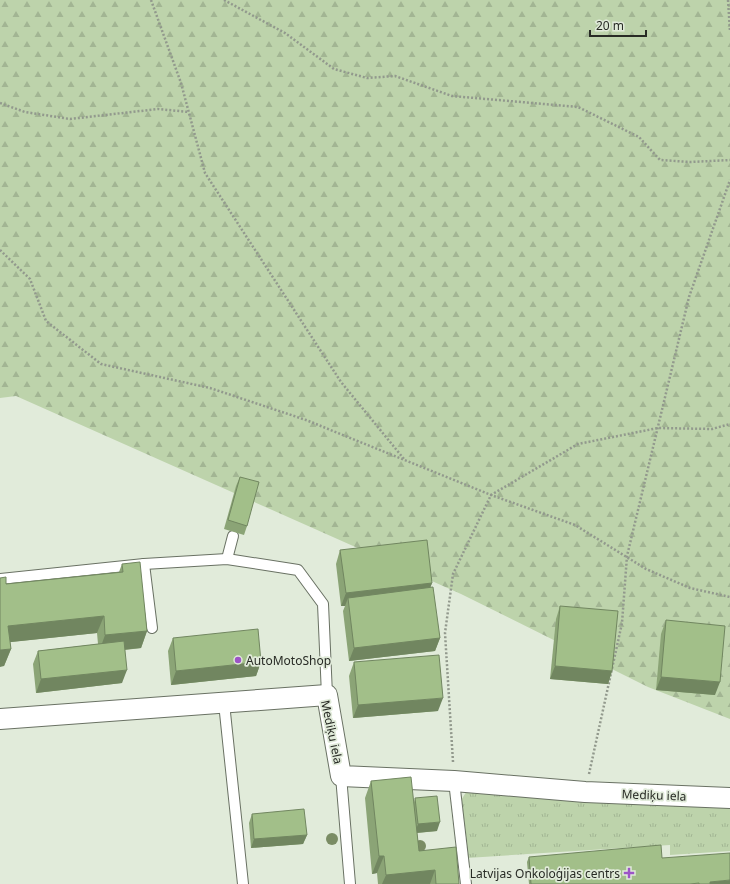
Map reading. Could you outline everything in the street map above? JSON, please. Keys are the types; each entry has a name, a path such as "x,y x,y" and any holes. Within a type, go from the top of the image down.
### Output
{"street":[{"name":"Mediķu iela","path":"0,719 224,704 327,695 341,776 454,781 585,792 730,798"}],"lane":[{"path":"227,559 233,536"},
{"path":"0,579 144,564 227,559 298,570 323,604 327,695"},
{"path":"144,564 152,628"},
{"path":"224,704 243,884"},
{"path":"341,776 350,884"},
{"path":"454,781 466,884"}],"path":[{"path":"151,0 181,83 206,173 341,382 404,459"},
{"path":"224,0 285,33 334,68 368,78 395,76 452,96 578,107 639,137 660,160 691,162 730,160"},
{"path":"728,0 730,32"},
{"path":"0,103 24,112 70,119 158,109 189,112"},
{"path":"585,792 622,623 628,556 689,297 730,180"},
{"path":"0,250 30,279 46,321 101,364 210,388 306,420 491,495 575,525 646,568 690,588 730,597"},
{"path":"454,781 445,633 453,574 491,495 578,444 658,428 712,429 730,424"}],"green space":[{"path":"0,0 730,0 730,719 648,687 461,594 16,396 0,398"},
{"path":"468,789 730,806 730,851 670,855 670,845 467,858 460,802"}],"building":[{"path":"240,477 259,482 247,526 228,520"},
{"path":"427,540 432,583 346,593 340,550"},
{"path":"140,562 147,631 105,635 104,616 8,626 11,649 0,650 0,578 6,577 6,584 123,572 122,564"},
{"path":"433,587 440,638 354,648 348,598"},
{"path":"560,606 618,611 612,671 555,666"},
{"path":"666,620 725,626 720,682 661,677"},
{"path":"258,629 261,662 176,671 173,638"},
{"path":"124,641 127,670 41,679 38,651"},
{"path":"439,655 443,698 358,705 354,662"},
{"path":"411,777 419,851 456,847 459,884 436,884 435,870 386,875 384,856 379,856 371,781"},
{"path":"437,796 440,822 418,824 415,798"},
{"path":"304,809 307,835 254,839 252,814"},
{"name":"Latvijas Onkoloģijas centrs","path":"661,845 662,858 730,853 730,880 710,882 710,884 531,884 529,857"}],"place":[{"name":"AutoMotoShop","path":"238,660"},
{"name":"Latvijas Onkoloģijas centrs","path":"629,873"}]}
